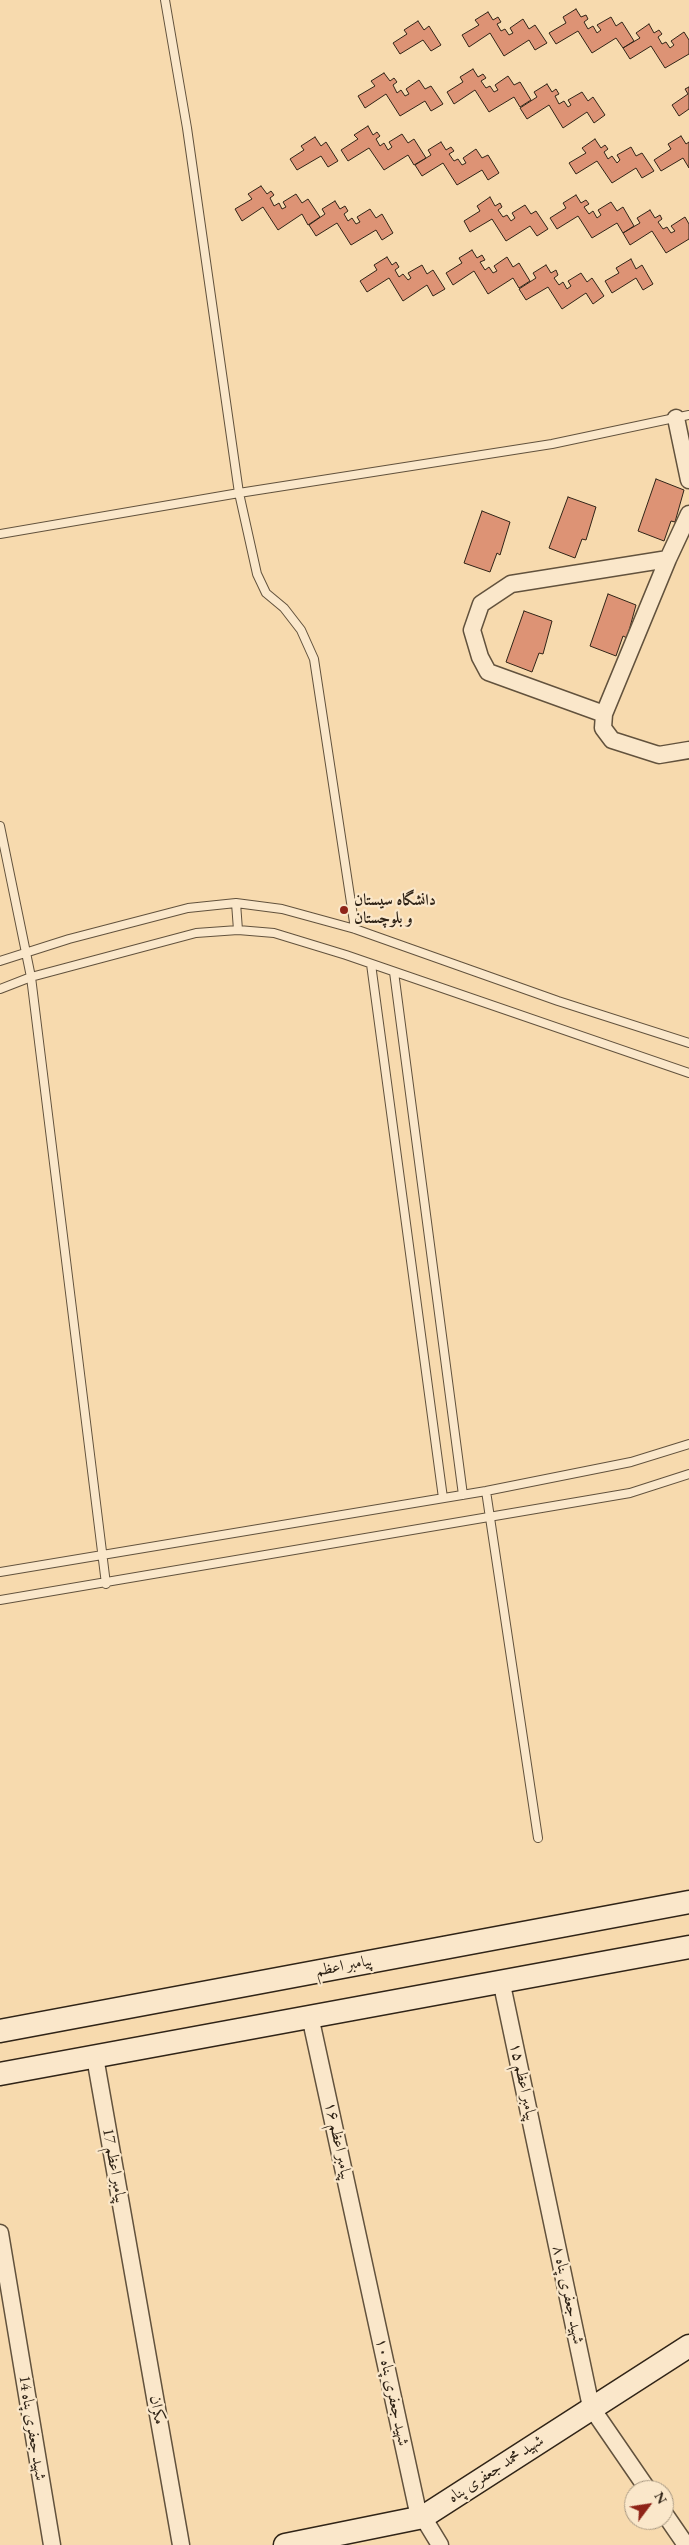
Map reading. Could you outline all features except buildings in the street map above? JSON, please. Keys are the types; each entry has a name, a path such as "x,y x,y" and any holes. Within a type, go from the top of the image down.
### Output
{"main road":[{"name":"پیامبر اعظم","path":"0,2031 689,1902"},
{"path":"0,2074 501,1980 689,1947"},
{"name":"شهید محمد جعفری پناه","path":"285,2545 421,2517 689,2346"}],"street":[{"path":"683,417 689,480"},
{"path":"689,514 668,558 604,714 603,728 612,740 659,755 689,750"},
{"path":"604,714 488,672 480,657 472,630 482,604 511,584 668,558"},
{"name":"پیامبر اعظم ۱۵","path":"501,1980 544,2184"},
{"name":"پیامبر اعظم ۱۶","path":"310,2016 365,2267"},
{"name":"پیامبر اعظم 17","path":"95,2057 134,2276"},
{"name":"شهید جعفری پناه ۸","path":"544,2184 591,2407"},
{"name":"شهید جعفری پناه 14","path":"0,2233 52,2545"},
{"name":"شهید جعفری پناه ۱۰","path":"365,2267 421,2517"},
{"name":"مکران","path":"134,2276 181,2545"},
{"path":"591,2407 641,2480"},
{"path":"421,2517 440,2545"},
{"path":"674,2528 686,2545"}],"lane":[{"path":"165,0 188,138 239,493 257,574 266,593 284,608 301,630 314,659 355,929"},
{"path":"0,534 239,493 552,444 683,417"},
{"path":"0,826 31,976 106,1584"},
{"path":"236,903 238,930"},
{"path":"0,961 26,952 188,908 236,903 282,909 355,929 558,1001 689,1043"},
{"path":"0,989 31,976 196,933 238,930 274,934 371,964 689,1073"},
{"path":"371,964 443,1498"},
{"path":"394,972 463,1494"},
{"path":"0,1572 443,1498 631,1462 689,1444"},
{"path":"0,1600 106,1584 630,1492 689,1474"},
{"path":"486,1490 538,1838"}],"place":[{"name":"دانشگاه سیستان و بلوچستان","path":"344,910"}]}
